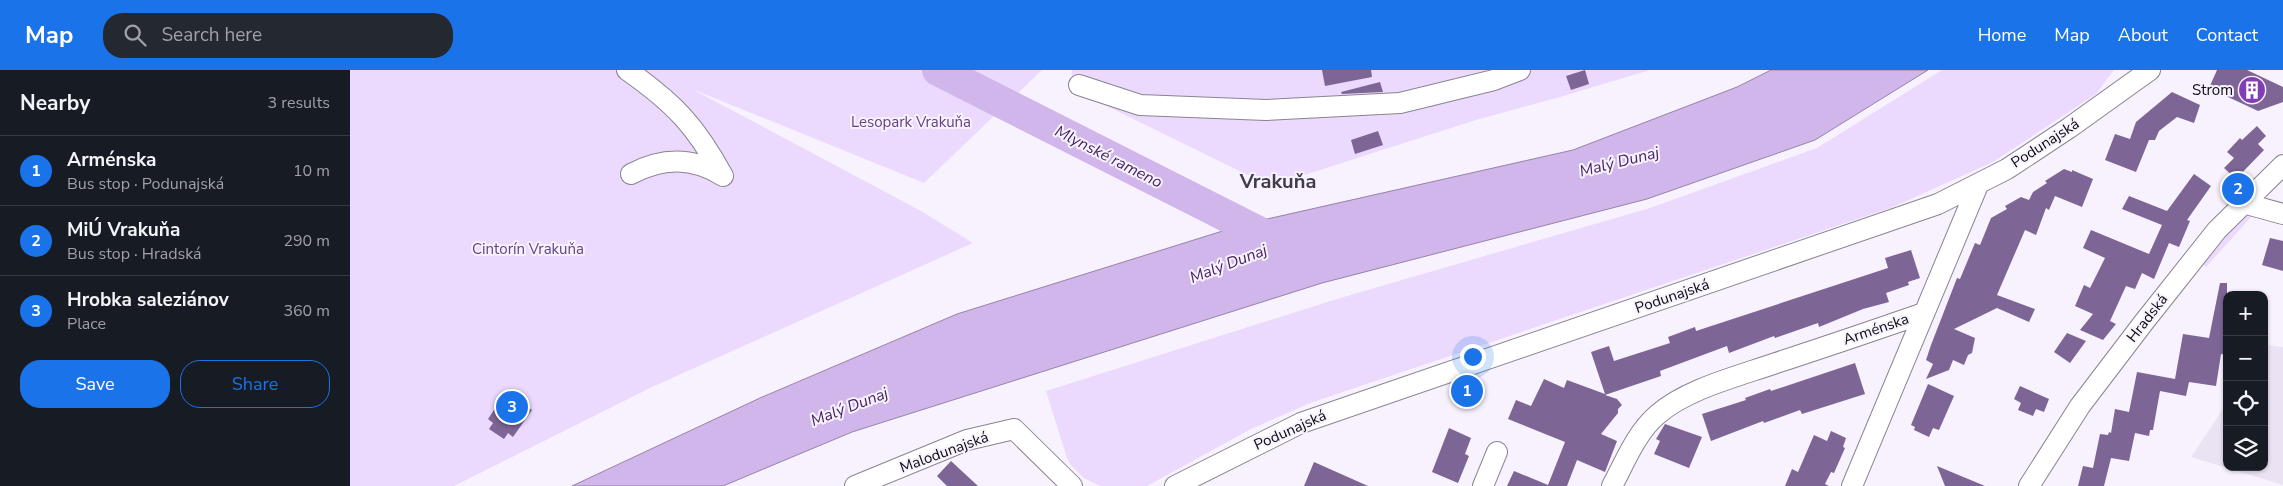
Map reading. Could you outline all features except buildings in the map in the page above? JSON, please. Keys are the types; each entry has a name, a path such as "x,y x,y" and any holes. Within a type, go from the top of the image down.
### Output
{"street":[{"path":"626,70 658,94 688,121 723,176 711,168 696,163 680,161 663,161 646,166 631,174"},
{"path":"1079,86 1140,105 1266,110 1400,103 1494,80 1520,70"},
{"name":"Podunajská","path":"1176,486 1301,422 1899,219 1978,185 2070,128 2150,70"},
{"name":"Hradská","path":"2029,486 2080,406 2144,322 2217,230 2283,165"},
{"name":"Arménska","path":"1852,486 1978,185"},
{"path":"2243,204 2283,214"},
{"name":"Arménska","path":"1612,486 1650,422 1664,410 1690,395 1734,377 1924,313"},
{"name":"Malodunajská","path":"855,486 966,440 1014,429 1072,486"},
{"path":"1483,486 1497,452"}],"shaded area":[{"path":"2268,345 2283,347 2283,485 2237,471 2268,471"},
{"path":"2223,409 2223,467 2191,457"}],"green space":[{"name":"Cintorín Vrakuňa","path":"350,70 1042,70 924,183 692,89 921,211 973,243 652,387 454,486 350,486"},
{"path":"1072,70 1650,70 1476,120 1270,186 1070,88"},
{"path":"1942,70 2114,70 2096,94 1993,162 1893,207 1310,403 1249,430 1147,486 1100,486 1084,478 1070,464 1067,458 1046,391 1340,298 1650,208 1817,148"},
{"path":"2252,216 2206,267 2202,263 2239,219"}],"water":[{"name":"Malý Dunaj","path":"1771,70 1928,70 1815,140 1647,199 1322,283 852,432 723,486 572,486 760,398 957,314 1245,224 1573,150 1737,87"}],"waterway":[{"name":"Mlynské rameno","path":"938,70 1280,243"}],"place":[{"name":"Strom","path":"2252,90"},
{"name":"MiÚ Vrakuňa","path":"2238,189"},
{"name":"Arménska","path":"1467,391"},
{"name":"Hrobka saleziánov","path":"512,407"}],"district":[{"name":"Vrakuňa","path":"1278,181"}],"park label":[{"name":"Lesopark Vrakuňa","path":"911,122"}]}
